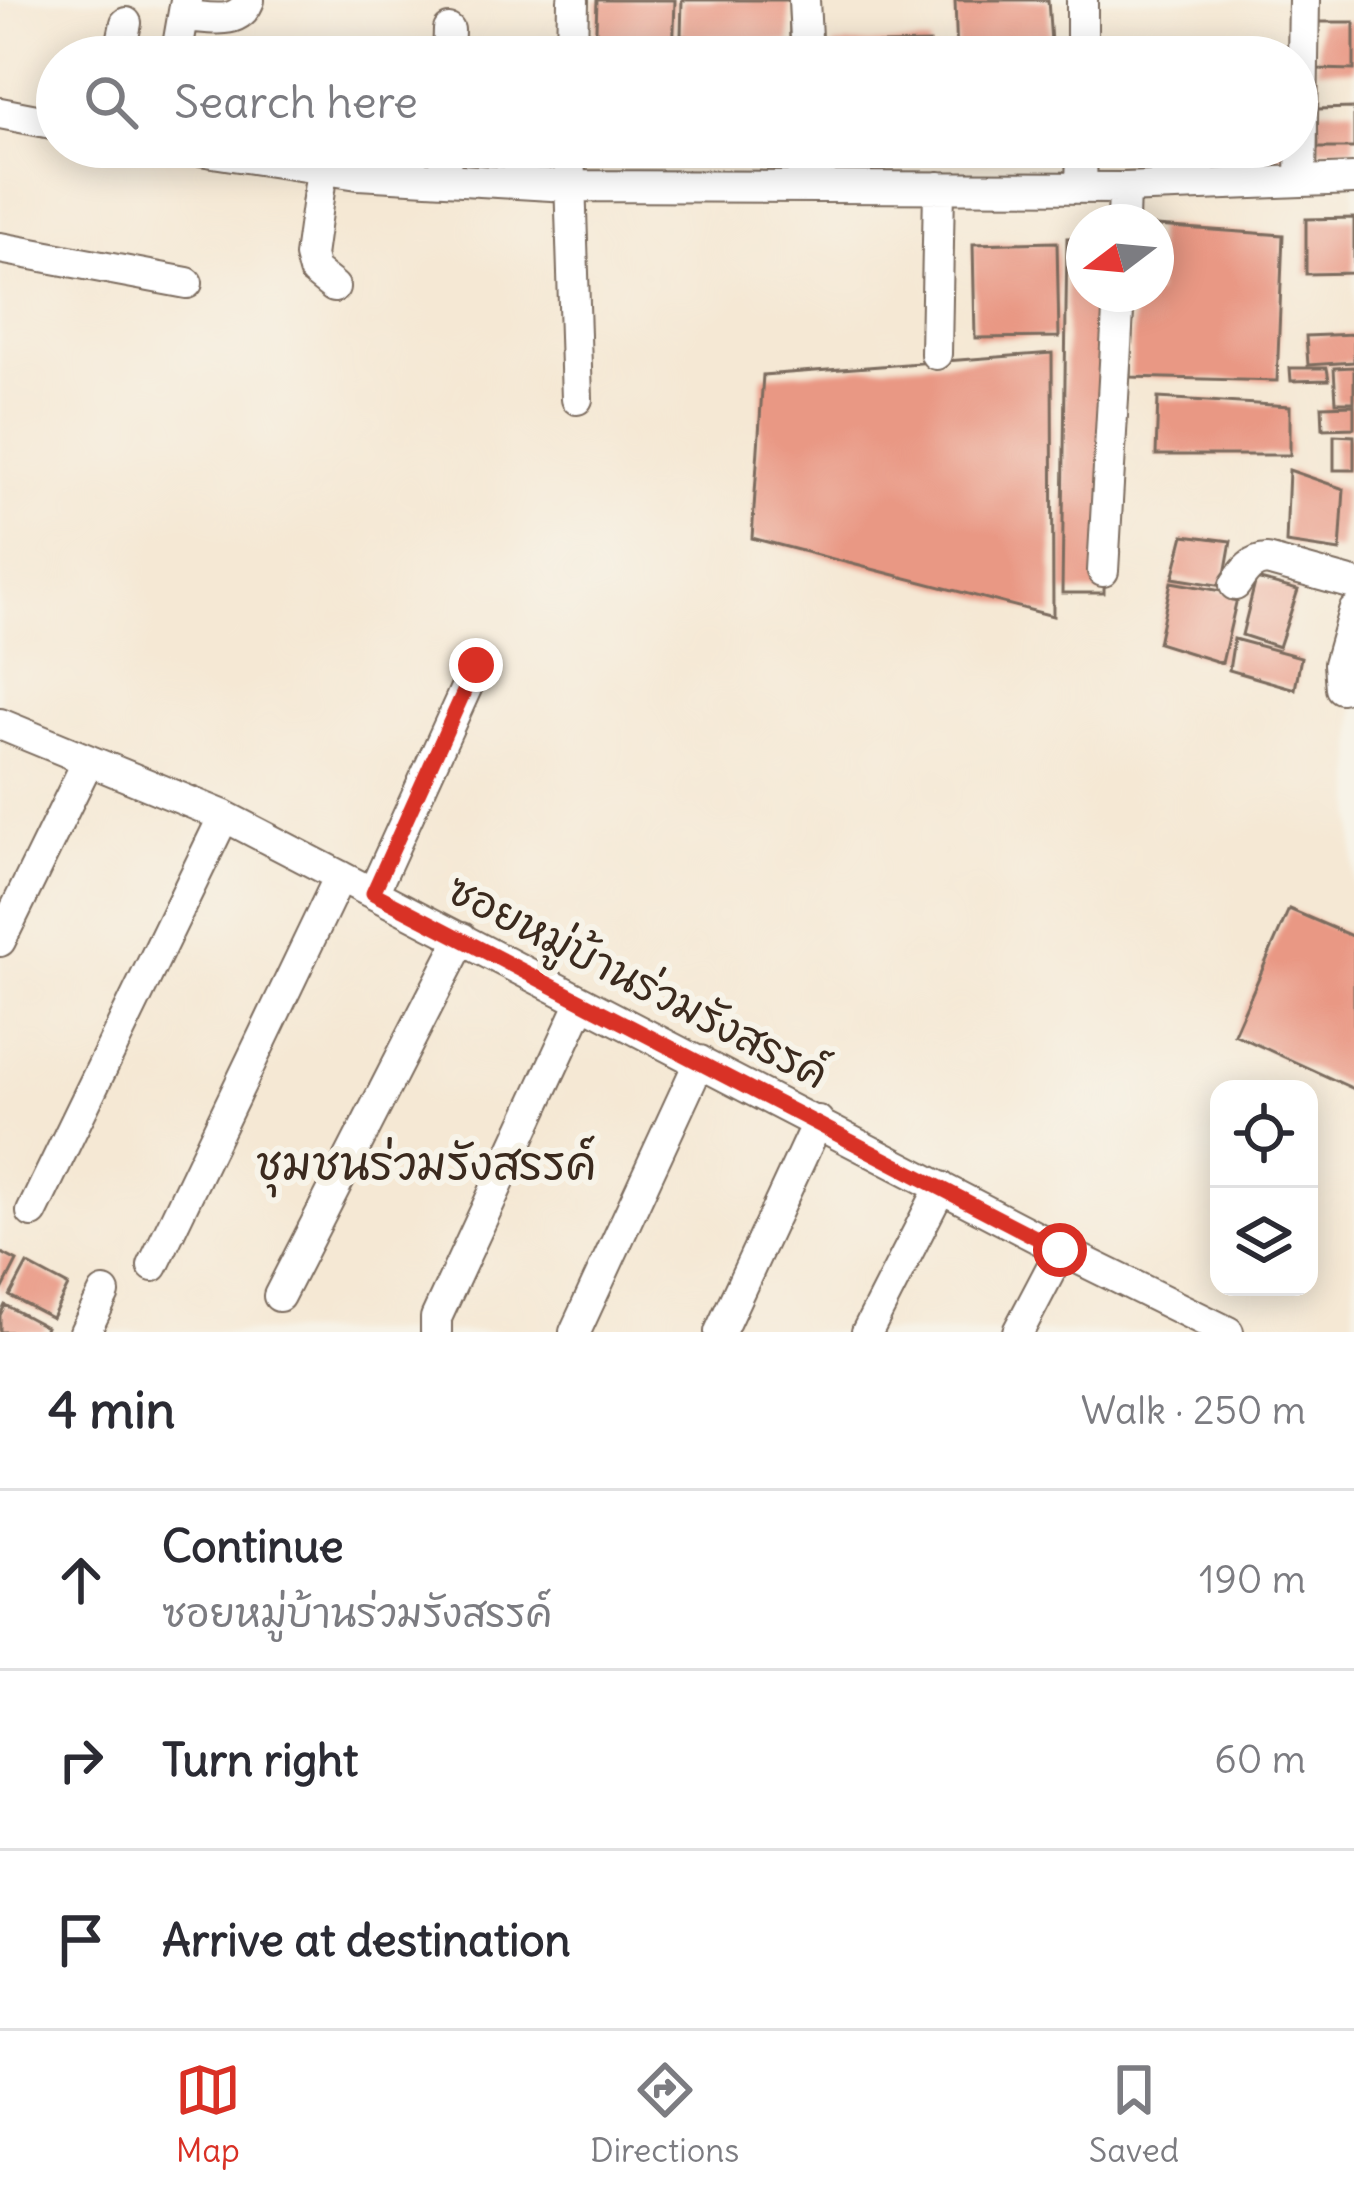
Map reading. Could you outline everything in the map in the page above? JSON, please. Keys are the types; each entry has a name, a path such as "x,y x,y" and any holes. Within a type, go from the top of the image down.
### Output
{"street":[{"path":"185,8 233,19 242,15 249,0"},
{"path":"572,36 573,0"},
{"path":"804,0 805,36"},
{"path":"1082,0 1082,36"},
{"path":"1303,36 1304,0"},
{"path":"123,36 126,23"},
{"path":"0,113 36,120"},
{"path":"316,168 568,186 1124,188 1354,179"},
{"path":"445,168 445,178"},
{"path":"568,168 577,399"},
{"path":"802,186 803,168"},
{"path":"1082,168 1082,188"},
{"path":"1301,168 1301,181"},
{"path":"322,169 310,256 314,272 334,287"},
{"path":"937,354 939,187"},
{"path":"1124,188 1124,204"},
{"path":"0,248 187,284"},
{"path":"1103,571 1118,312"},
{"path":"1235,585 1247,568 1267,560 1354,584"},
{"path":"1341,688 1339,664 1354,611"},
{"path":"373,893 476,665"},
{"name":"ซอยหมู่บ้านร่วมรังสรรค์","path":"0,724 224,816 1060,1250 1228,1332"},
{"path":"0,941 88,761"},
{"path":"32,1213 224,816"},
{"path":"154,1266 340,876"},
{"path":"279,1296 462,938"},
{"path":"436,1332 436,1318 582,1002"},
{"path":"575,1332 700,1060"},
{"path":"720,1332 818,1121"},
{"path":"867,1332 941,1187"},
{"path":"1018,1332 1060,1250"},
{"path":"85,1332 104,1293"}],"building":[{"path":"597,0 675,0 674,36 596,36"},
{"path":"682,0 789,0 790,36 681,36"},
{"path":"955,0 1048,0 1051,36 956,36"},
{"path":"1318,22 1354,22 1354,70 1318,69"},
{"path":"1354,108 1354,148 1318,148 1318,109"},
{"path":"1354,218 1354,273 1306,274 1306,219"},
{"path":"1174,227 1283,235 1277,381 1130,377 1133,312 1174,312"},
{"path":"1057,242 1059,337 975,338 973,244"},
{"path":"1066,309 1108,312 1104,593 1062,593"},
{"path":"1354,334 1354,362 1308,365 1306,336"},
{"path":"1052,353 1053,616 752,538 763,375"},
{"path":"1354,367 1354,402 1336,402 1334,368"},
{"path":"1290,368 1327,368 1329,380 1291,381"},
{"path":"1158,398 1290,406 1290,455 1156,455"},
{"path":"1354,405 1354,428 1323,429 1322,406"},
{"path":"1334,435 1354,436 1354,470 1334,470"},
{"path":"1289,470 1344,489 1340,551 1286,543"},
{"path":"1184,535 1231,541 1223,586 1173,578"},
{"path":"1256,579 1298,590 1279,647 1242,635"},
{"path":"1171,582 1238,594 1222,663 1158,643"},
{"path":"1234,639 1301,657 1295,689 1229,670"},
{"path":"1289,909 1354,937 1354,1089 1234,1034"},
{"path":"0,1252 17,1261 0,1294"},
{"path":"27,1264 68,1286 52,1318 10,1296"},
{"path":"5,1305 46,1327 44,1332 0,1332"}],"district":[{"name":"ชุมชนร่วมรังสรรค์","path":"426,1164"}],"route":[{"path":"476,665 373,893 1060,1250"}]}
